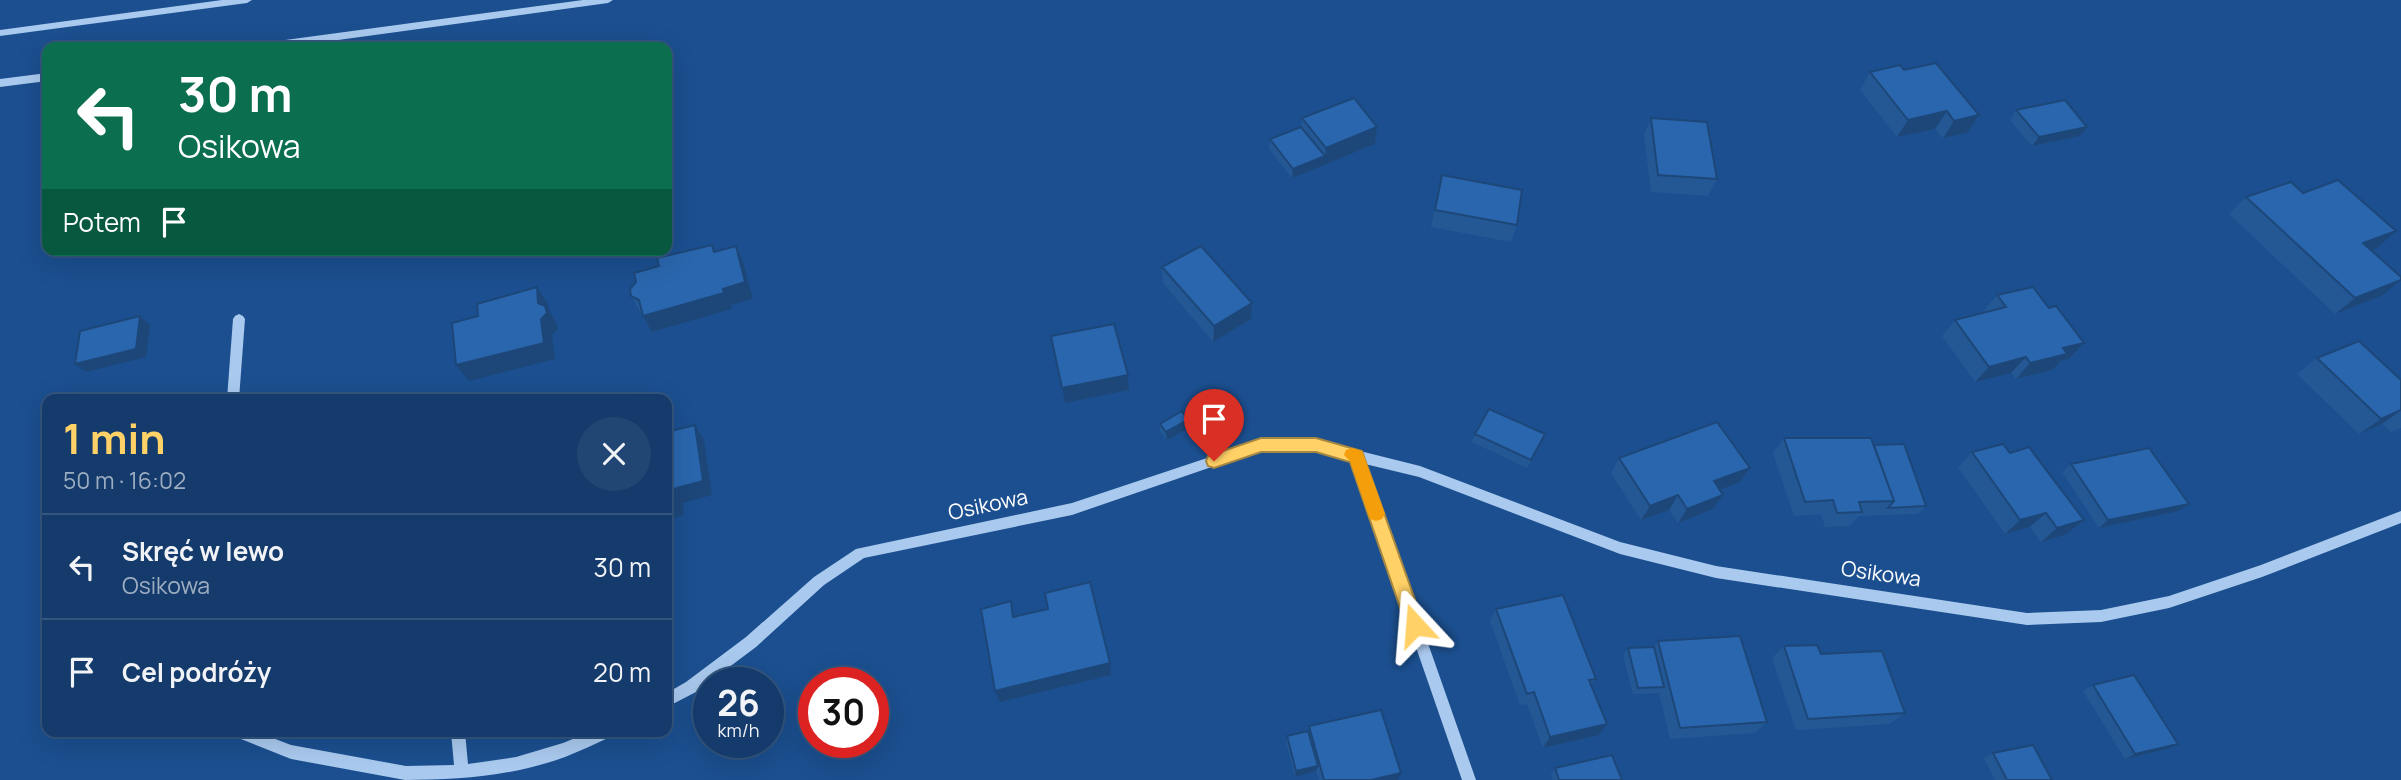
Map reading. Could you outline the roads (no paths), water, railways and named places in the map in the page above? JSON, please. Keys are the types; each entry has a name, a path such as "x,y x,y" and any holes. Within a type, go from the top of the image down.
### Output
{"street":[{"path":"0,33 247,0"},
{"path":"301,42 608,0"},
{"path":"0,83 42,78"},
{"path":"233,394 239,319"},
{"name":"Osikowa","path":"672,697 691,687 751,642 819,581 861,553 1072,509 1261,445 1316,445 1420,472 1620,548 1716,572 2027,619 2101,616 2169,602 2262,571 2401,517"},
{"path":"1356,456 1469,780"},
{"path":"255,737 304,755 406,774 461,772 516,764 564,750 594,737"}],"lane":[{"path":"458,737 461,772"}]}
